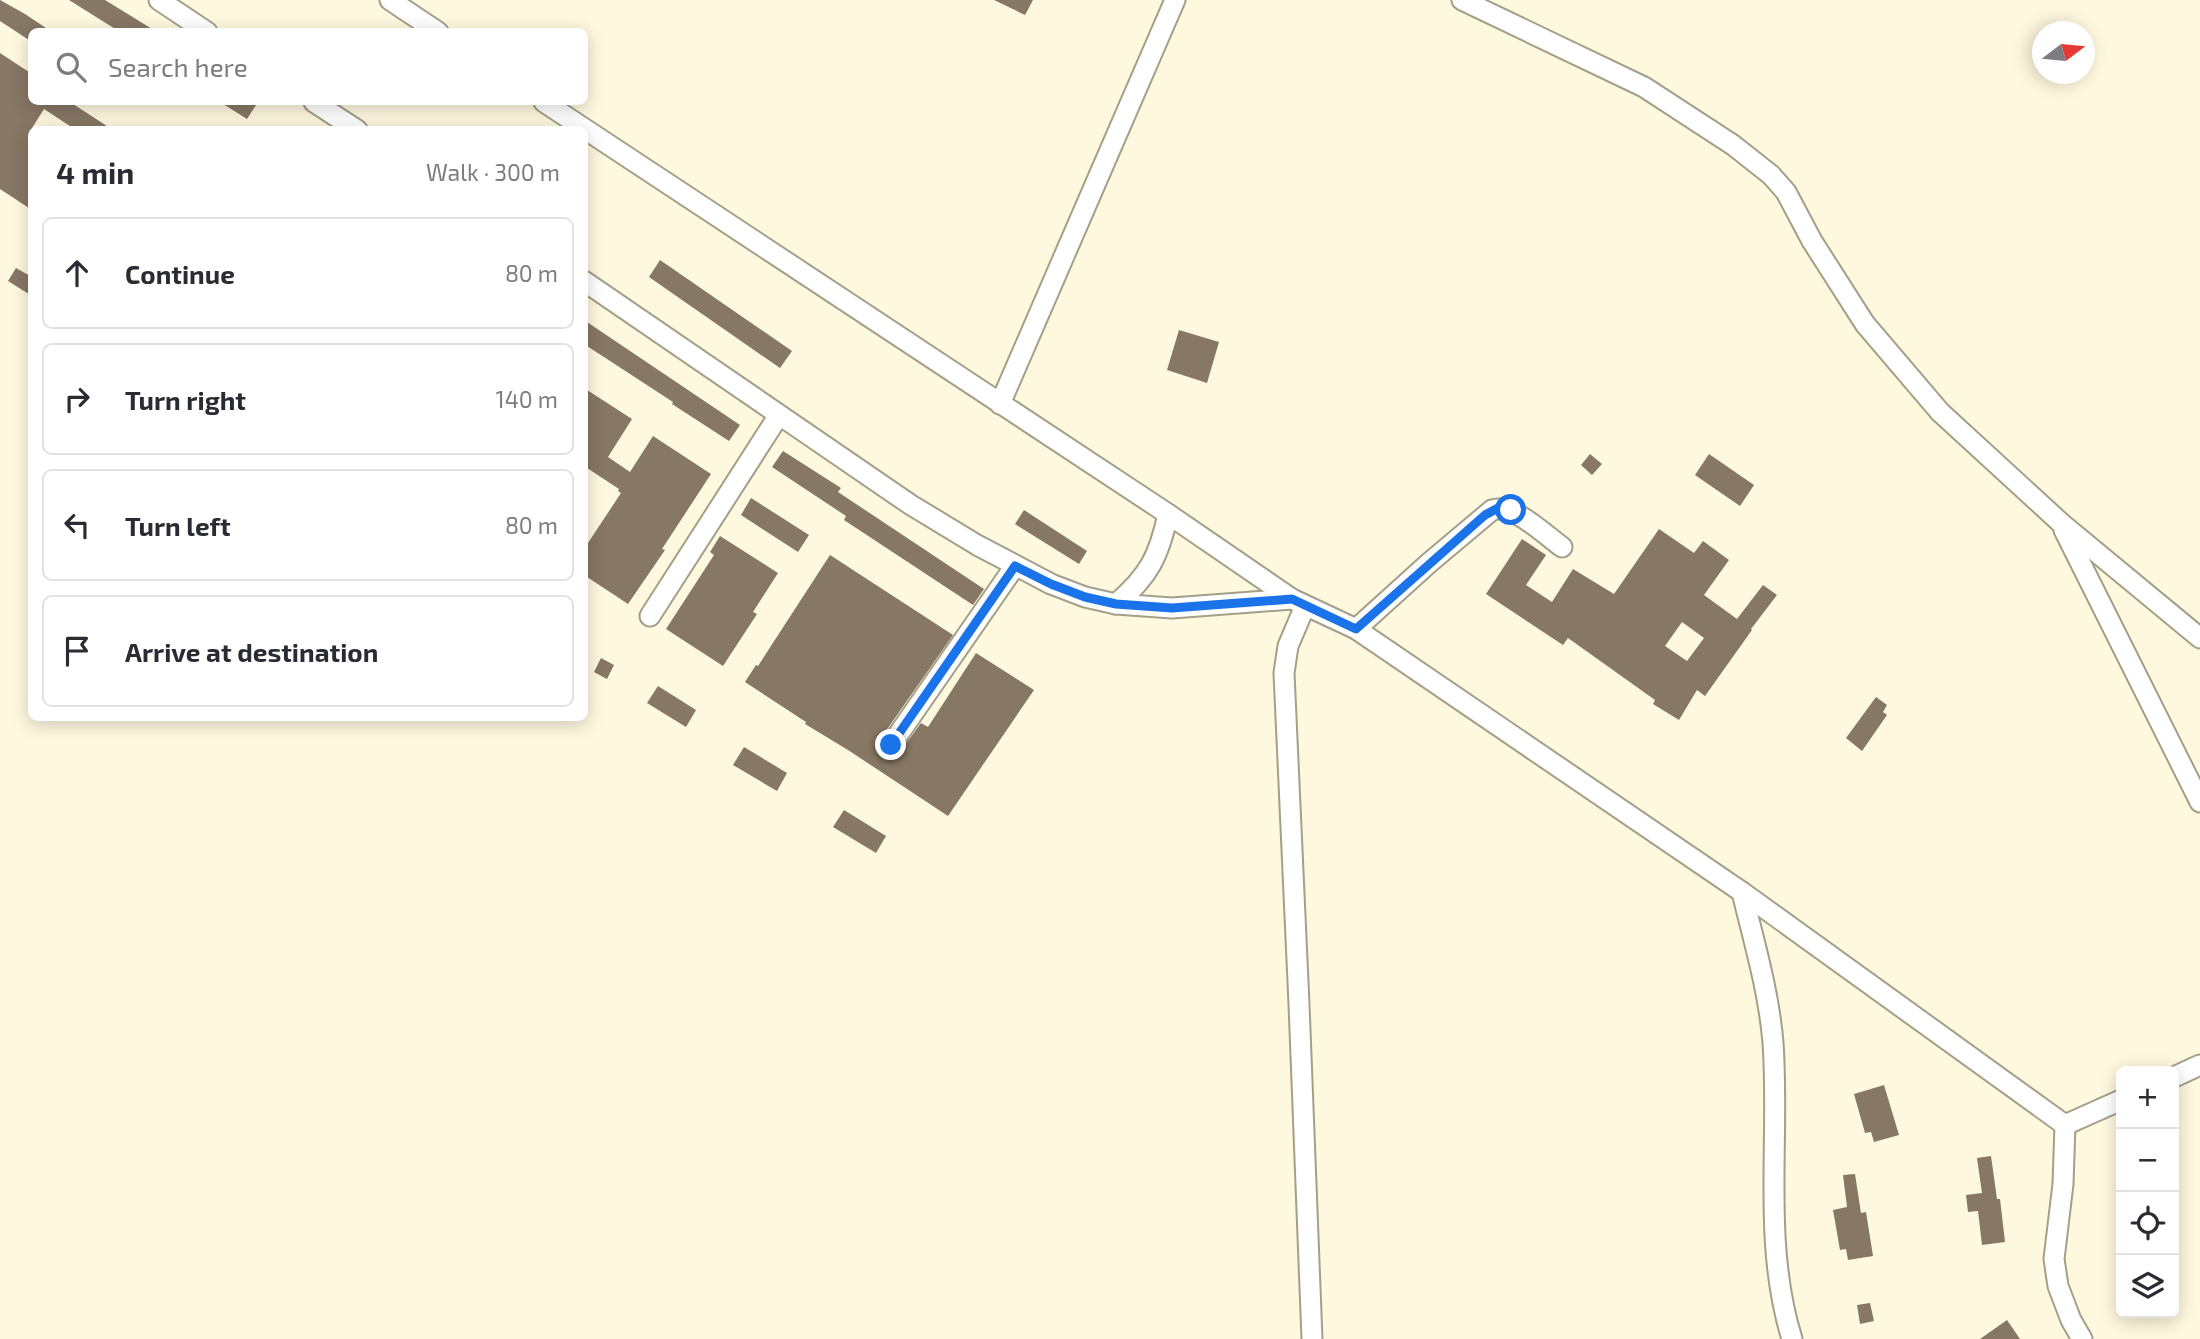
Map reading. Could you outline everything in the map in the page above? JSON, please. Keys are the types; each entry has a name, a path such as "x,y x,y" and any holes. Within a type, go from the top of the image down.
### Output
{"street":[{"path":"159,0 202,28"},
{"path":"390,0 432,28"},
{"path":"1000,404 1175,0"},
{"path":"1462,0 1644,87 1733,145 1771,175 1786,192 1812,241 1865,324 1940,412 2060,523 2200,638"},
{"path":"319,105 351,126"},
{"path":"549,105 580,126"},
{"path":"588,131 1298,602 1356,629 1742,892 2066,1125"},
{"path":"588,284 911,505 1051,584 1085,597 1116,604 1172,608 1298,602"},
{"path":"650,615 779,415"},
{"path":"1356,629 1492,509 1500,507 1511,510 1562,547"},
{"path":"1116,604 1145,576 1155,560 1162,543 1168,514"},
{"path":"2060,523 2200,802"},
{"path":"891,745 1015,566"},
{"path":"1298,602 1284,673 1312,1339"},
{"path":"1742,892 1764,981 1773,1043 1773,1202 1777,1275 1792,1339"},
{"path":"2179,1075 2200,1065"},
{"path":"2066,1125 2116,1102"},
{"path":"2066,1125 2063,1184 2054,1259 2058,1286 2071,1320 2082,1339"}],"building":[{"path":"0,0 46,28 28,28 28,39 0,21"},
{"path":"69,0 105,0 150,28 114,28"},
{"path":"994,0 1033,0 1025,15"},
{"path":"0,53 28,71 28,105 75,105 107,126 70,126 44,109 33,126 28,126 28,207 0,189"},
{"path":"225,105 256,105 247,119"},
{"path":"660,260 792,351 780,368 649,277"},
{"path":"16,268 28,275 28,294 8,281"},
{"path":"588,323 740,425 729,441 672,404 673,402 588,347"},
{"path":"1179,330 1219,342 1207,383 1167,370"},
{"path":"588,391 632,419 608,457 630,472 653,436 711,474 662,549 665,550 628,604 588,578 588,543 621,493 588,469"},
{"path":"783,451 841,488 838,492 984,589 973,605 844,520 846,516 772,467"},
{"path":"1590,454 1602,464 1592,475 1581,465"},
{"path":"1709,454 1754,485 1740,506 1695,475"},
{"path":"751,498 809,535 798,552 741,515"},
{"path":"1024,510 1087,551 1079,564 1015,524"},
{"path":"1659,529 1694,553 1703,541 1729,560 1704,595 1737,619 1763,585 1777,595 1705,696 1697,690 1679,720 1653,704 1655,700 1568,638 1563,645 1486,594 1522,539 1546,555 1526,585 1552,602 1573,569 1614,594","holes":["1682,622 1704,638 1687,661 1665,646"]},
{"path":"720,536 778,573 753,612 757,614 723,666 666,629 714,555 710,552"},
{"path":"830,555 953,635 881,738 880,750 885,755 897,756 921,723 928,727 976,653 1034,690 948,816 745,682"},
{"path":"601,658 614,665 607,679 594,672"},
{"path":"658,686 696,710 686,727 647,703"},
{"path":"1876,697 1887,705 1883,712 1887,715 1862,751 1846,738"},
{"path":"744,747 787,773 777,791 733,765"},
{"path":"844,810 886,836 876,853 833,827"},
{"path":"1884,1085 1899,1135 1874,1142 1871,1132 1865,1133 1854,1094"},
{"path":"1991,1156 2005,1242 1982,1245 1978,1211 1968,1212 1966,1195 1982,1193 1977,1158"},
{"path":"1855,1174 1861,1213 1866,1212 1873,1256 1848,1260 1846,1249 1840,1250 1833,1210 1847,1207 1843,1175"},
{"path":"1870,1303 1874,1321 1860,1324 1857,1305"},
{"path":"2007,1320 2020,1339 1980,1339"}],"route":[{"path":"891,745 1015,566 1085,597 1116,604 1172,608 1292,599 1356,629 1492,509 1500,507 1511,510"}]}
